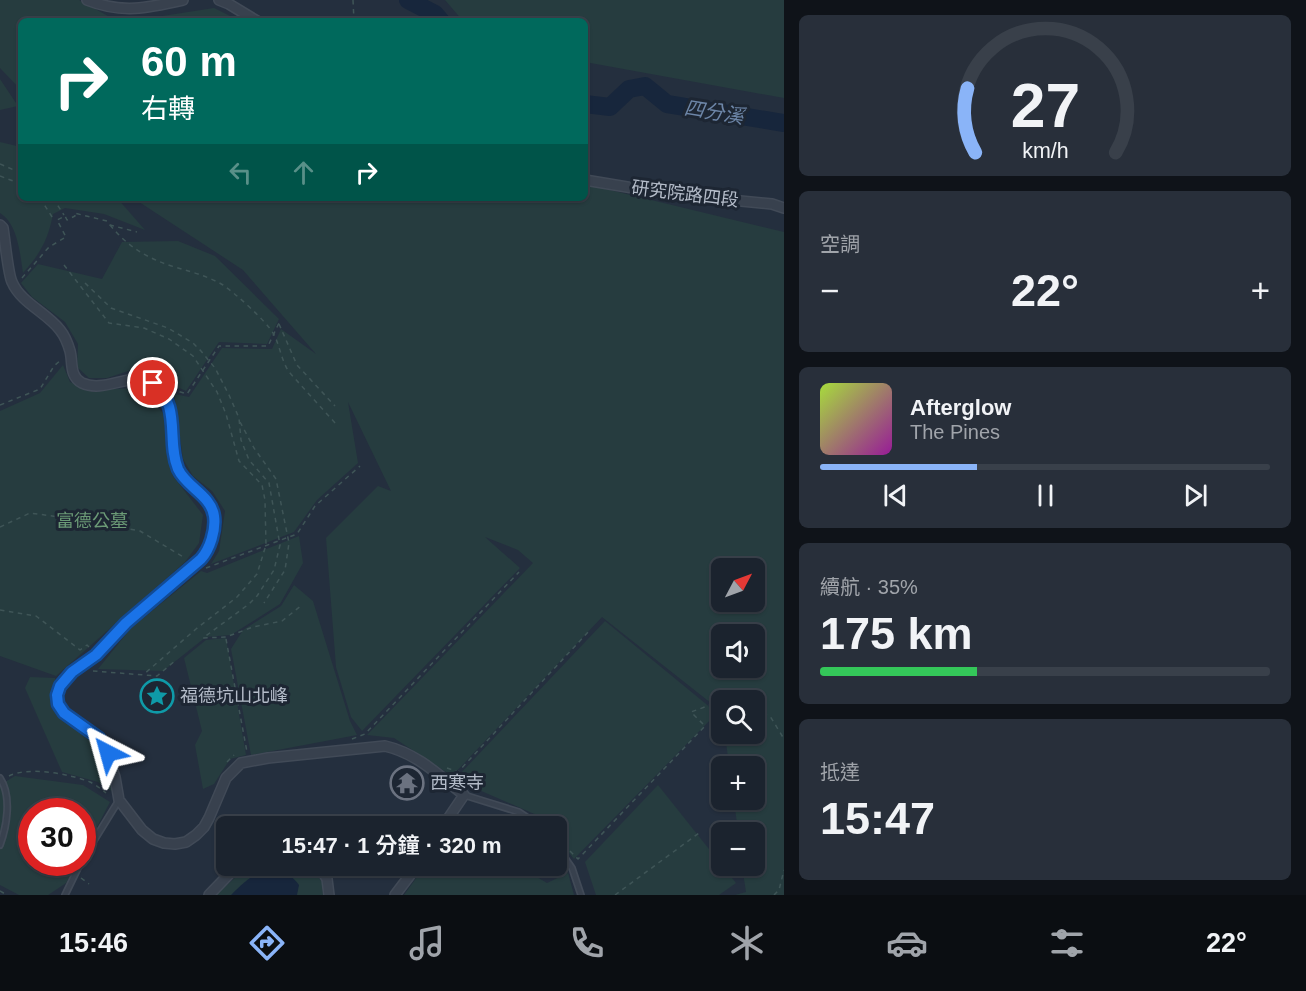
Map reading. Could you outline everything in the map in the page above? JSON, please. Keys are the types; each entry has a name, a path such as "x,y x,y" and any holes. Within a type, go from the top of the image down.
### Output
{"street":[{"path":"87,0 105,7 132,10 183,0"},
{"path":"219,0 252,18"},
{"name":"研究院路四段","path":"588,180 669,194 772,204 784,208"},
{"path":"1,228 11,282 22,297 62,331 70,351 70,366 75,376 81,382 104,384 138,378 153,383 159,388 168,403 178,468 185,480 208,502 214,515 208,549 195,564 120,628 96,655 64,679 57,695 58,704 71,720 91,732 105,746 115,777 119,800 130,817 153,839 164,843 186,842 204,827 221,787 231,771 241,764 248,761 385,746 398,749 420,760 464,795 450,816"},
{"path":"209,895 227,876"},
{"path":"325,876 329,895"},
{"path":"395,895 409,876"}],"lane":[{"path":"0,845 6,829 6,796 1,779"},
{"path":"464,795 519,812 525,816"},
{"path":"96,838 119,800"},
{"path":"567,860 581,895"},
{"path":"65,895 74,876"}],"path":[{"path":"353,0 354,18"},
{"path":"0,164 18,173"},
{"path":"0,176 18,183"},
{"path":"42,201 54,220"},
{"path":"55,201 67,220 75,216 74,213 107,221 131,247 145,256 197,273 224,286 274,333 284,365 336,424"},
{"path":"9,264 16,266 21,278 49,247 66,237 57,220 65,216"},
{"path":"110,225 137,231"},
{"path":"64,265 109,323 141,327 186,350 203,370 217,392 239,460 263,487 266,545 256,574 237,597 143,675"},
{"path":"85,283 111,308 135,315 193,343 209,360 226,388 248,439 276,479 288,537 285,570 264,603"},
{"path":"153,383 187,394 219,346 268,346 279,323 300,370 334,406"},
{"path":"0,405 40,388 54,366 70,351"},
{"path":"239,418 244,450 249,460 269,483 280,545 274,570 257,596 203,638 226,637 253,627 282,621 302,605"},
{"path":"0,527 30,513 130,529 140,531 205,568 297,534 315,506 360,466"},
{"path":"353,748 352,738 365,734 519,572"},
{"path":"0,610 36,616 80,650 87,645 96,655"},
{"path":"435,773 441,765 458,772 590,630"},
{"path":"226,637 247,752"},
{"path":"83,665 92,671 157,676 176,660"},
{"path":"567,850 578,859 705,726 691,712 711,705"},
{"path":"765,715 770,716 784,739"},
{"path":"231,771 226,761 237,754"},
{"path":"1,779 16,772 30,771 67,775 91,783 119,800"},
{"path":"615,895 699,833"},
{"path":"774,895 779,890 784,870"},
{"path":"78,876 89,884"},
{"path":"0,891 7,895"}],"green space":[{"path":"0,0 79,0 112,18 18,18 18,87 0,68"},
{"path":"445,0 784,0 784,98 588,63 588,18 460,18"},
{"path":"214,8 234,18 149,18"},
{"path":"0,79 18,106 0,110"},
{"path":"0,142 18,146 18,201 120,201 145,230 104,214 65,208 53,214 49,232 42,246 23,273 19,249 11,224 0,213"},
{"path":"588,185 784,232 784,895 735,895 746,892 744,876 765,876 765,822 737,822 735,810 765,810 765,756 728,756 726,744 765,744 765,690 711,690 711,703 602,617 452,776 394,738 367,735 533,563 518,550 485,537 520,568 362,731 351,717 336,667 326,538 378,486 391,491 348,402 358,463 317,500 294,532 211,564 219,551 225,511 212,491 193,476 183,459 174,394 189,397 222,348 272,349 281,329 316,354 243,270 138,201 588,201"},
{"path":"178,241 215,256 279,319 267,344 219,342 186,391 137,368 107,378 89,378 77,367 78,344 65,322 32,297 21,283 38,264 102,279 122,242"},
{"name":"富德公墓","path":"63,365 70,382 88,390 138,388 165,415 173,476 203,515 199,543 185,562 56,676 0,656 0,411 40,393"},
{"path":"299,536 303,563 280,604 231,635 206,637 163,671 98,669 131,628 201,571 207,573"},
{"path":"294,585 313,601 350,721 357,735 251,755 231,649 243,630 281,606"},
{"path":"605,621 711,708 711,719 574,859 567,850 567,816 539,816 479,790 458,776"},
{"path":"226,638 246,755 230,759 214,784 203,789 195,745 202,731 184,658 206,640"},
{"path":"30,677 55,678 56,705 61,716 99,749 113,792 98,782 62,772 25,688"},
{"path":"15,776 83,785 110,802 96,829 96,798 18,798 18,876 70,876 66,883 48,895 19,895 0,885 0,785"},
{"path":"658,785 711,852 711,876 730,876 736,883 719,895 596,895 585,862"},
{"path":"568,873 574,895 404,895 418,876 535,876 547,883 567,876"},
{"path":"237,876 318,876 322,882 323,895 216,895"}],"water":[{"path":"290,876 299,885 297,895 231,895 251,878"}],"building":[{"path":"146,388 156,397 155,402 150,404 139,396 138,391"},
{"name":"西寒寺","path":"398,775 419,780 417,791 395,787"}],"waterway":[{"name":"四分溪","path":"408,0 438,18"},
{"name":"四分溪","path":"588,104 610,107 629,89 645,86 667,104 784,123"}],"place":[{"name":"福德坑山北峰","path":"157,696"},
{"name":"西寒寺","path":"407,783"}],"route":[{"path":"108,753 99,738 64,713 58,704 57,695 60,686 72,672 90,661 104,648 120,628 201,559 208,549 214,523 212,508 185,480 178,468 168,403 153,383"}]}
